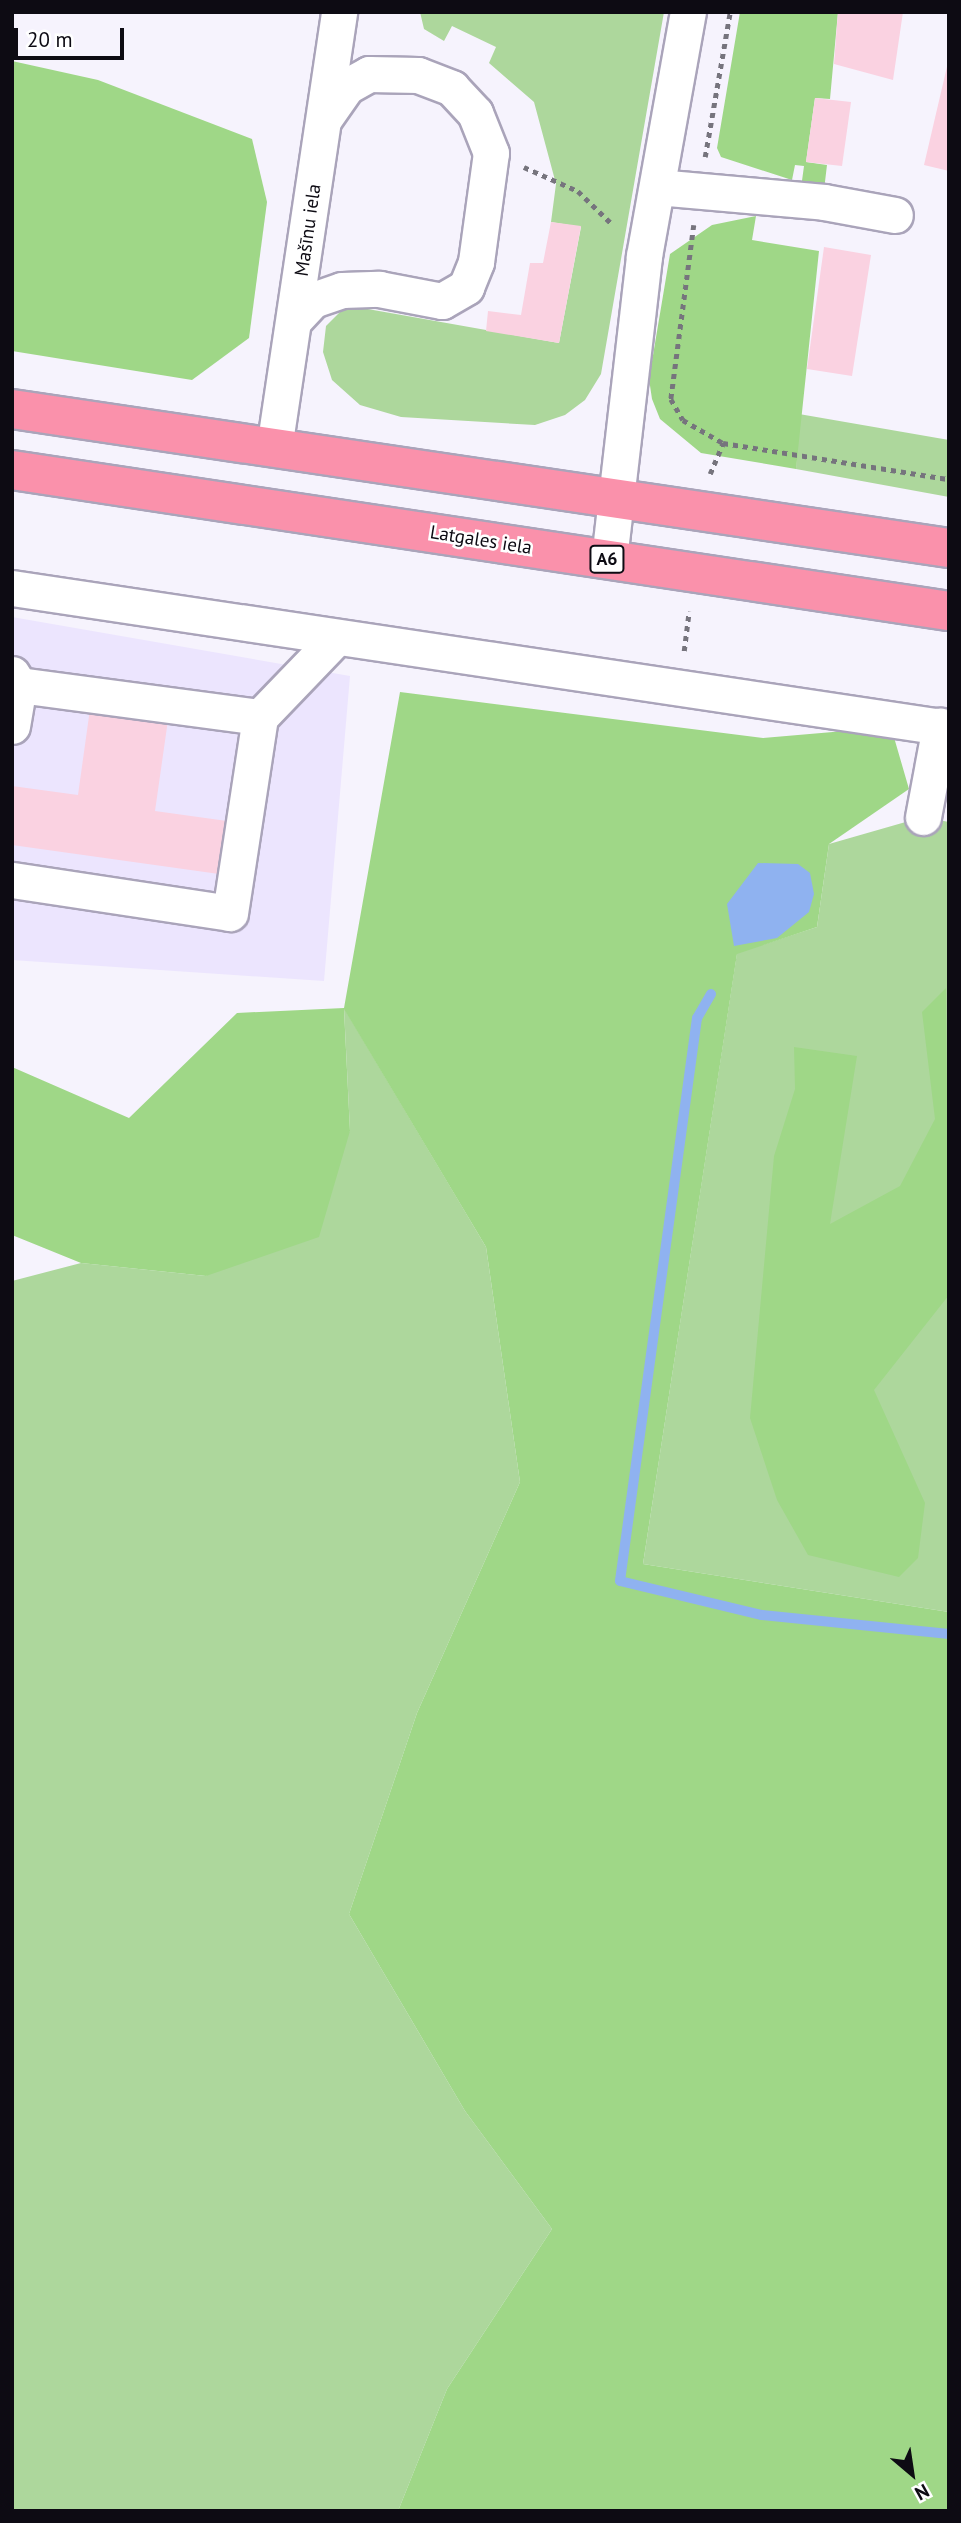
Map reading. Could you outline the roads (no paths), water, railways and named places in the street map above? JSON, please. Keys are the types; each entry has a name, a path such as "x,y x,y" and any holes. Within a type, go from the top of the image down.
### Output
{"highway":[{"path":"12,409 949,548"},
{"path":"266,508 274,448"},
{"name":"Latgales iela","path":"12,470 949,611"}],"street":[{"name":"Mašīnu iela","path":"274,448 296,318 339,12"},
{"path":"609,559 620,499 644,256 688,12"},
{"path":"296,318 313,300 342,290 379,289 442,301 466,287 476,262 491,153 475,113 452,88 418,75 369,74 347,86 324,118"},
{"path":"657,187 700,189 895,215"},
{"path":"12,588 944,727 923,817"},
{"path":"12,880 230,913 260,717 336,638"},
{"path":"12,726 15,680 260,717"}],"water":[{"path":"758,863 798,864 810,873 814,894 809,912 777,938 734,946 727,904"}],"waterway":[{"path":"711,994 697,1018 620,1581 762,1615 949,1634"}]}
